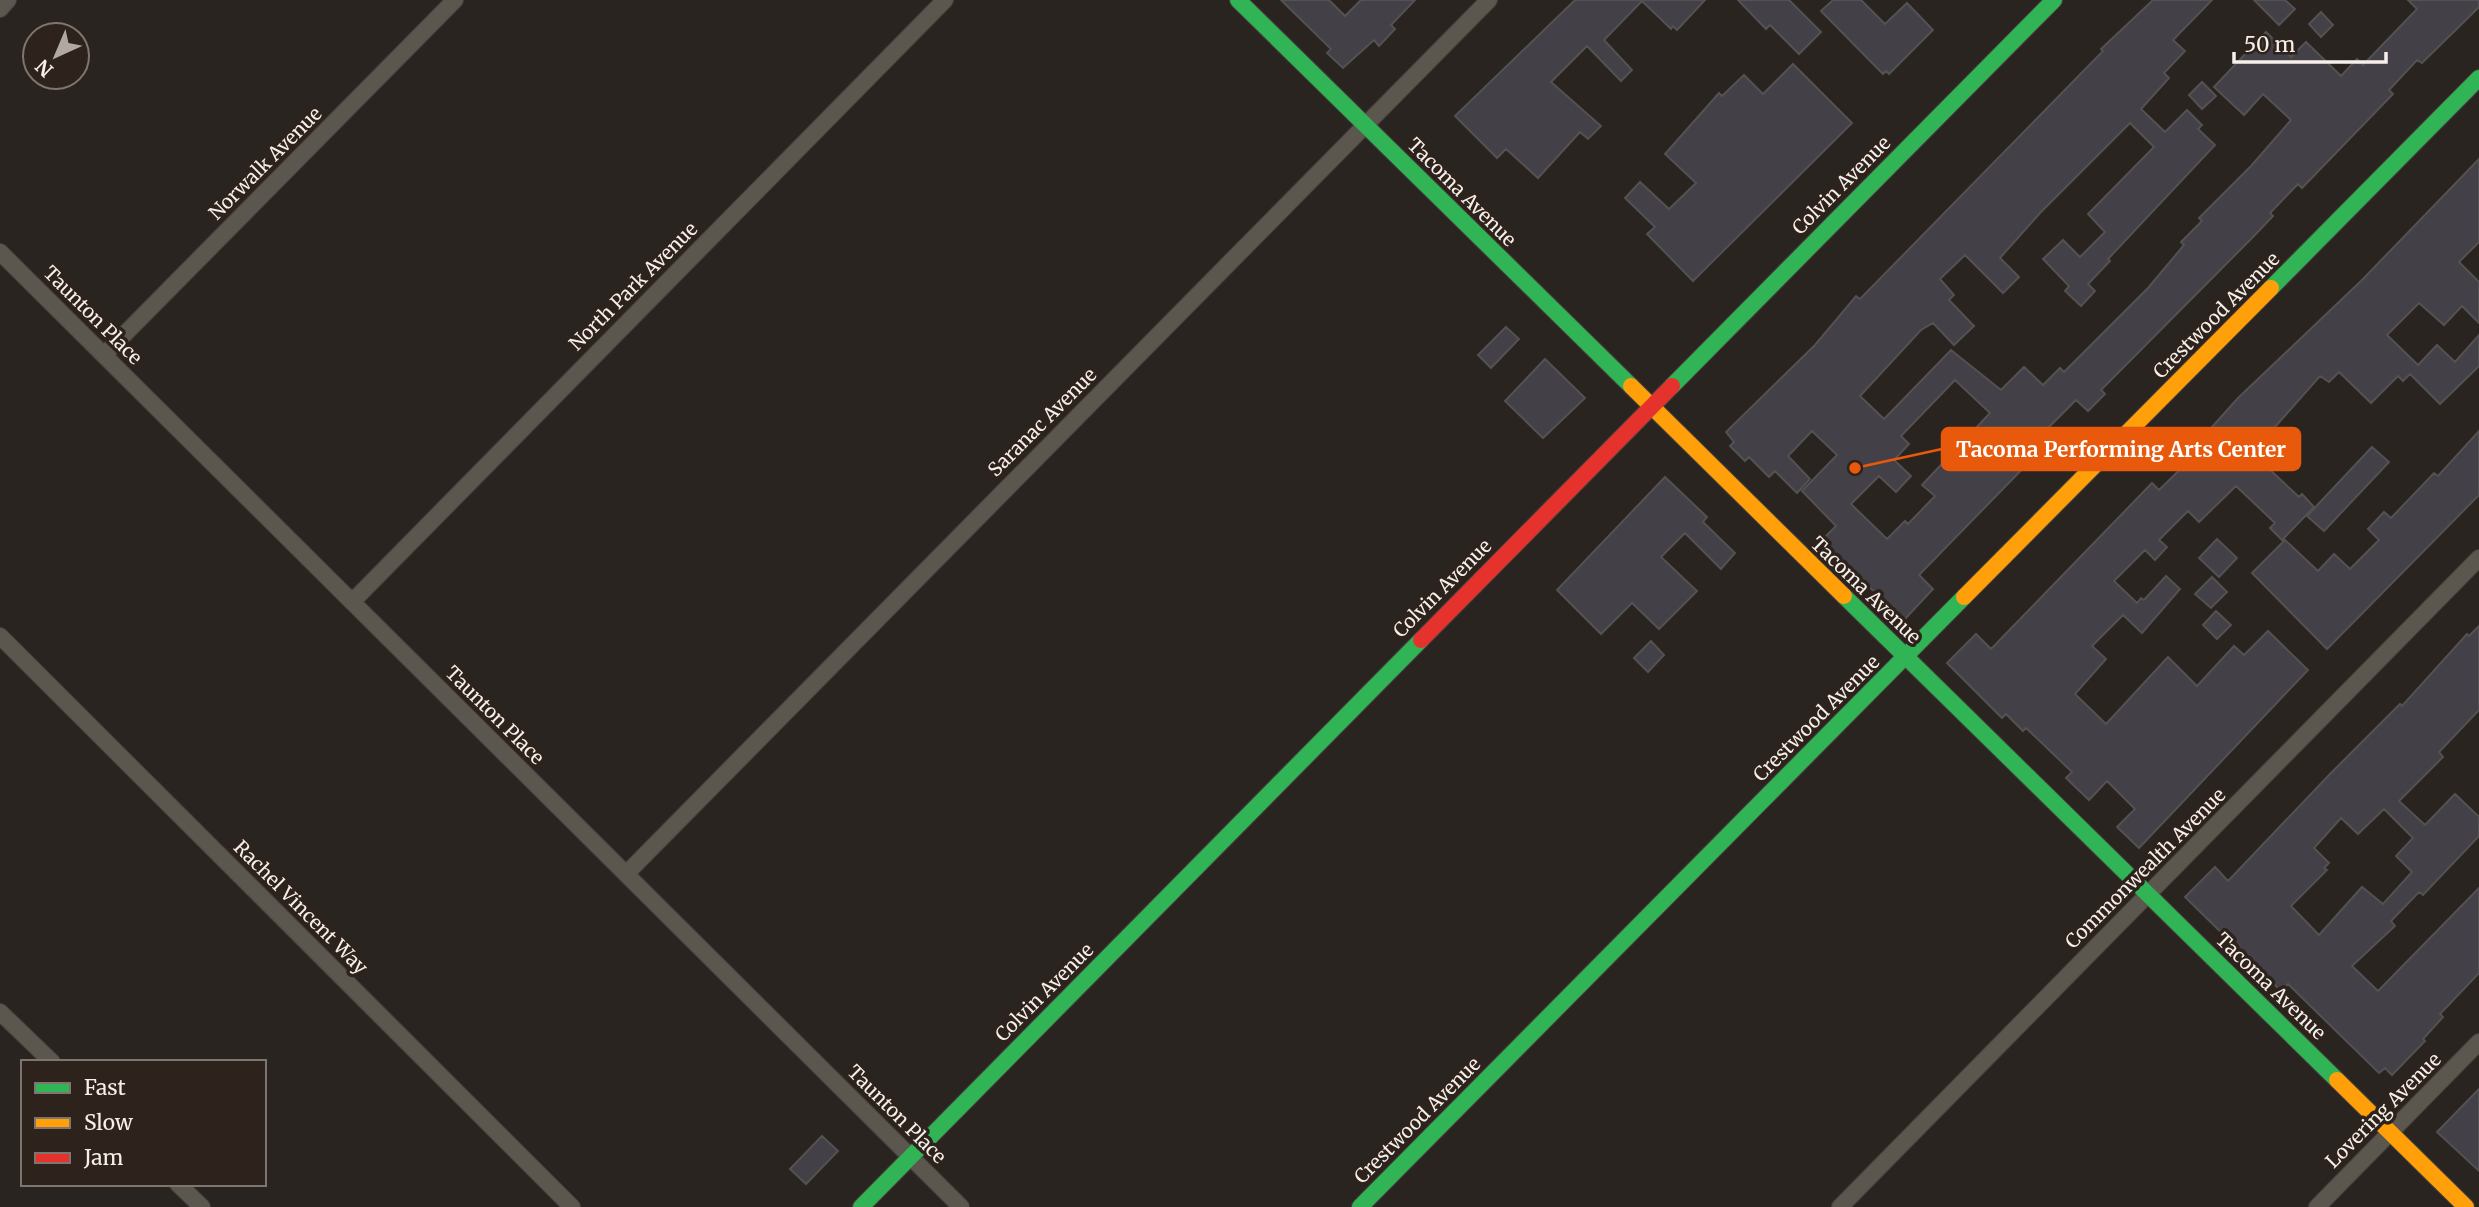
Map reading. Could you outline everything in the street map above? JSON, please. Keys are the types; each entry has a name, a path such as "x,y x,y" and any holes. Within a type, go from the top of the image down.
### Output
{"street":[{"path":"0,9 8,0"},
{"name":"Norwalk Avenue","path":"104,355 455,0"},
{"name":"North Park Avenue","path":"352,602 944,0"},
{"name":"Tacoma Avenue","path":"1238,0 1650,408 2466,1207"},
{"name":"Saranac Avenue","path":"626,874 1489,0"},
{"name":"Colvin Avenue","path":"861,1207 2054,0"},
{"name":"Crestwood Avenue","path":"1360,1207 2479,78"},
{"name":"Taunton Place","path":"0,252 961,1207"},
{"name":"Commonwealth Avenue","path":"1840,1207 2479,558"},
{"name":"Rachel Vincent Way","path":"0,636 572,1207"},
{"path":"0,1012 50,1060"},
{"name":"Lovering Avenue","path":"2317,1207 2479,1042"},
{"path":"180,1186 202,1207"}],"building":[{"path":"1281,0 1329,0 1345,16 1361,0 1415,0 1391,25 1395,29 1379,46 1374,40 1343,68 1327,53 1331,49"},
{"path":"1575,0 1705,0 1677,30 1673,26 1671,29 1642,1 1604,40 1632,70 1621,81 1587,46 1551,82 1601,126 1588,139 1580,132 1538,178 1506,149 1497,158 1455,116"},
{"path":"1738,0 1789,0 1821,32 1799,54 1770,25 1766,29"},
{"path":"1833,0 1861,0 1885,24 1907,3 1933,30 1889,74 1886,71 1883,74 1821,11"},
{"path":"2153,0 2212,0 2173,40 2185,51 2164,73 2169,78 2141,109 2165,132 2187,110 2202,125 2198,129 2215,145 2108,259 2110,261 2088,284 2095,291 2081,306 2065,291 2069,286 2043,259 2063,240 2080,257 2105,232 2088,214 2154,147 2130,123 2041,212 2000,258 2019,277 2003,293 1965,255 1940,279 1954,295 1949,300 1974,326 1954,345 1933,323 1921,330 1860,396 1884,419 1951,350 2001,390 2024,367 2043,385 2060,368 2064,372 2148,288 2184,245 2181,242 2202,221 2199,218 2251,166 2291,120 2263,94 2244,115 2214,87 2266,32 2291,57 2306,42 2341,76 2357,59 2363,65 2417,9 2408,0 2479,0 2479,7 2422,63 2417,60 2389,90 2393,94 2302,188 2298,184 2270,213 2273,216 2254,236 2101,390 2105,394 2088,411 2076,400 2039,437 2042,440 2031,450 2036,455 1919,575 1933,589 1904,620 1821,541 1836,526 1802,491 1837,455 1812,431 1788,456 1810,479 1797,493 1775,471 1769,477 1749,457 1745,461 1730,446 1734,442 1726,432 1815,345 1856,296 1860,299 2103,51 2101,49","holes":["1955,380 1990,413 1922,485 1935,496 1908,524 1905,521 1887,539 1851,504 1879,476 1896,492 1911,476 1894,460 1909,444 1901,436"]},
{"path":"2254,0 2285,0 2295,9 2279,25"},
{"path":"2321,12 2333,25 2321,37 2309,24"},
{"path":"1793,64 1852,123 1693,281 1647,234 1655,227 1625,198 1640,182 1669,209 1696,183 1665,154 1719,93 1722,96 1744,75 1763,94"},
{"path":"2202,82 2216,96 2202,109 2189,95"},
{"path":"2479,159 2479,242 2459,262 2479,282 2479,323 2462,306 2444,325 2419,303 2387,335 2418,365 2437,345 2455,362 2479,335 2479,366 2440,404 2410,374 2403,381 2398,376 2371,403 2339,372 2329,382 2320,376 2252,453 2299,497 2302,494 2314,507 2282,540 2270,528 2275,523 2236,486 2199,522 2188,511 2159,540 2167,547 2155,560 2145,550 2114,581 2137,603 2141,598 2144,600 2166,576 2180,589 2142,633 2123,615 2092,646 2106,659 2075,694 2106,724 2168,657 2197,686 2234,646 2244,655 2268,631 2308,670 2139,848 2117,827 2135,809 2107,781 2089,800 2066,778 2072,772 2026,728 2023,731 2006,714 2002,718 1947,663 1976,634 1991,649 2152,483 2159,490 2199,451 2194,447 2238,398 2362,280"},
{"path":"1506,327 1519,339 1491,368 1478,355"},
{"path":"1545,359 1585,398 1543,438 1505,401"},
{"path":"2479,431 2479,495 2327,649 2252,573 2285,540 2318,571 2334,554 2350,569 2379,540 2368,529 2384,512 2391,518 2434,473 2438,476"},
{"path":"2372,447 2389,462 2324,531 2307,516"},
{"path":"1665,477 1707,517 1703,522 1735,553 1721,569 1685,533 1661,557 1697,591 1659,629 1632,603 1601,634 1557,590"},
{"path":"2217,539 2237,558 2219,577 2199,558"},
{"path":"2212,577 2227,592 2211,608 2195,594"},
{"path":"2216,611 2231,625 2217,639 2203,625"},
{"path":"2479,626 2479,710 2439,752 2443,757 2399,801 2425,825 2455,794 2479,817 2479,836 2423,895 2419,892 2391,921 2395,926 2352,966 2378,991 2479,888 2479,973 2440,1014 2443,1017 2423,1039 2425,1041 2392,1075 2385,1068 2379,1073 2288,984 2281,991 2185,897 2215,867 2228,881 2330,774 2400,704 2402,706 2467,634 2469,636","holes":["2384,809 2413,838 2396,856 2412,872 2383,904 2362,887 2319,935 2291,906 2327,870 2324,868 2329,863 2314,848 2341,818 2358,834"]},
{"path":"1651,641 1664,655 1648,672 1634,658"},
{"path":"2479,1089 2479,1171 2437,1132"},
{"path":"822,1136 838,1151 806,1184 790,1169"}],"traffic: fast":[{"path":"1238,0 1631,386"},
{"path":"1672,386 2054,0"},
{"path":"2271,288 2479,78"},
{"path":"1844,596 2337,1080"},
{"path":"1360,1207 1964,597"},
{"path":"861,1207 1421,640"}],"traffic: slow":[{"path":"1964,597 2271,288"},
{"path":"1631,386 1844,596"},
{"path":"2337,1080 2466,1207"}],"traffic: jam":[{"path":"1421,640 1672,386"}],"place":[{"name":"Tacoma Performing Arts Center","path":"1855,468"}]}
